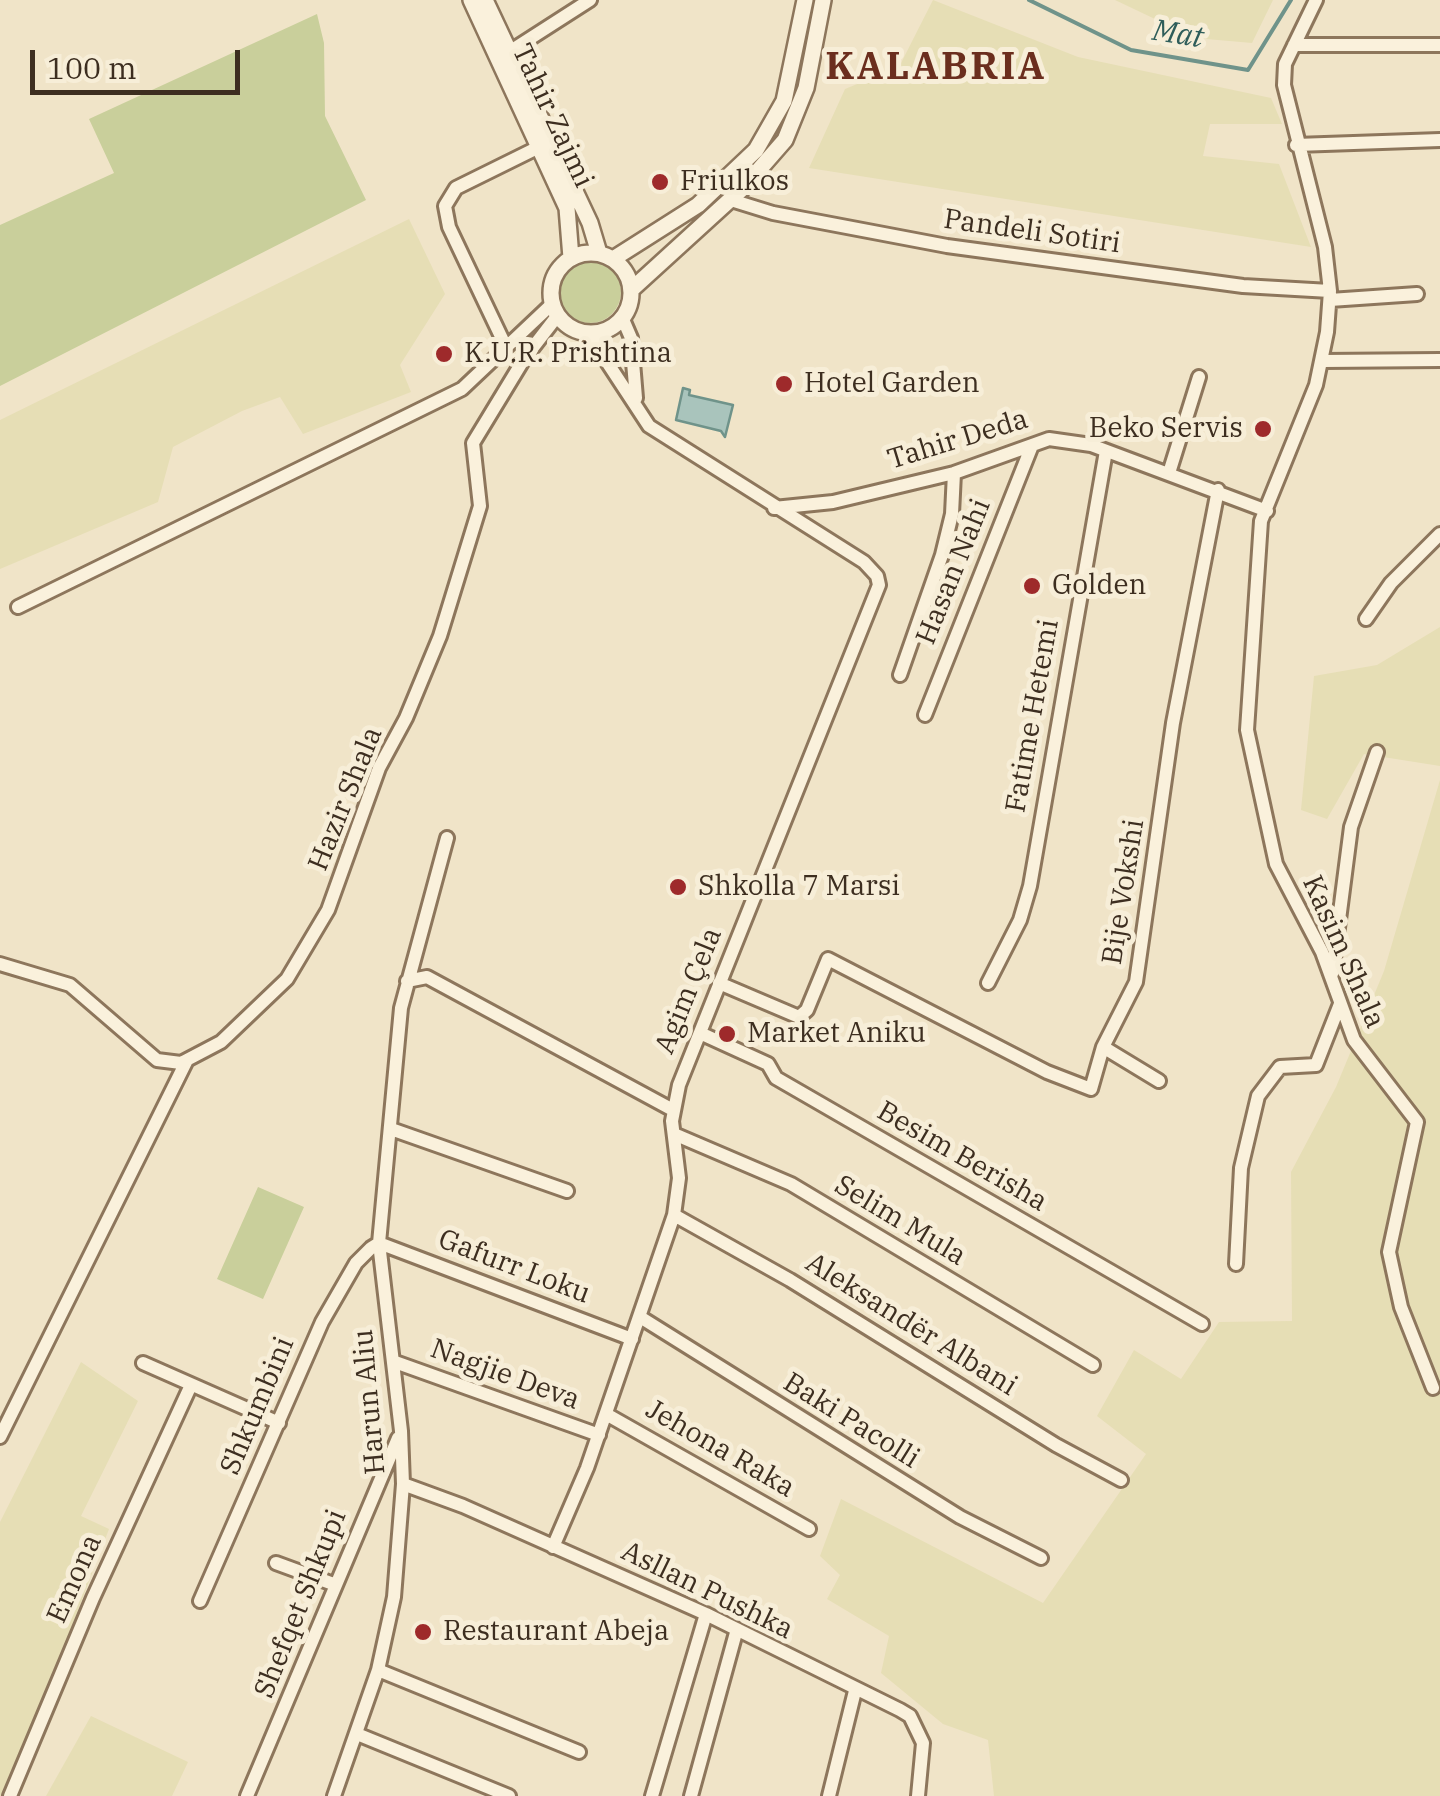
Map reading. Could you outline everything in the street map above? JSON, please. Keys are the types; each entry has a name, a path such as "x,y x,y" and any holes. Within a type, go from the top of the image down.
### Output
{"street":[{"name":"Tahir Zajmi","path":"471,0 567,208 571,258"},
{"name":"Tahir Zajmi","path":"485,0 606,256"},
{"path":"805,0 784,101 756,150 698,205 606,256 571,258 553,279 555,310 572,328 588,332 610,328 622,318 631,290 731,200 771,158 794,122 806,88 823,0"},
{"name":"Kasim Shala","path":"1316,0 1285,64 1284,84 1296,145 1320,224 1330,295 1323,361 1258,538 1247,701 1249,746 1276,864 1332,976 1364,1058 1406,1103 1417,1122 1389,1252 1401,1307 1433,1388"},
{"path":"509,52 588,1"},
{"path":"1294,44 1440,45"},
{"path":"1296,145 1440,140"},
{"path":"506,347 448,227 444,206 456,188 539,147"},
{"name":"Pandeli Sotiri","path":"731,200 773,214 947,246 1330,295 1416,294"},
{"path":"606,256 626,273 631,290"},
{"path":"18,606 462,389 506,347 555,310"},
{"name":"Hazir Shala","path":"187,1060 221,1042 287,979 328,910 379,768 406,718 440,636 480,506 473,443 555,310"},
{"path":"622,318 631,338 638,405"},
{"name":"Agim Çela","path":"554,1547 599,1434 674,1216 679,1178 673,1110 718,983 836,700 879,585 877,576 864,562 652,429 588,332"},
{"path":"1323,361 1440,360"},
{"path":"1169,473 1198,377"},
{"name":"Tahir Deda","path":"774,508 833,502 954,473 1049,439 1106,450 1267,510"},
{"name":"Hasan Nahi","path":"925,715 1031,448"},
{"name":"Fatime Hetemi","path":"988,983 1014,934 1030,886 1106,450"},
{"path":"900,675 942,554 952,514 954,473"},
{"name":"Bije Vokshi","path":"718,983 798,1017 807,1010 828,959 1046,1072 1091,1089 1103,1047 1136,982 1173,723 1218,490"},
{"path":"1366,619 1404,570 1440,534"},
{"path":"1332,976 1351,827 1377,752"},
{"name":"Harun Aliu","path":"334,1796 378,1670 394,1597 402,1484 401,1431 379,1243 407,981 447,838"},
{"path":"0,964 70,985 157,1060 187,1060 0,1438"},
{"path":"407,981 427,976 673,1110"},
{"path":"1236,1264 1240,1168 1258,1096 1280,1067 1316,1066 1340,1004"},
{"name":"Besim Berisha","path":"700,1034 768,1064 776,1078 1202,1324"},
{"path":"1103,1047 1159,1080"},
{"path":"391,1128 567,1191"},
{"name":"Selim Mula","path":"674,1134 791,1184 1093,1364"},
{"name":"Aleksandër Albani","path":"674,1216 790,1280 1056,1445 1121,1480"},
{"name":"Gafurr Loku","path":"379,1243 632,1338"},
{"name":"Shkumbini","path":"200,1601 322,1322 356,1263 379,1243"},
{"name":"Baki Pacolli","path":"640,1318 960,1517 1041,1558"},
{"name":"Nagjie Deva","path":"395,1362 599,1434"},
{"path":"142,1363 279,1423"},
{"name":"Emona","path":"10,1796 93,1598 191,1385"},
{"name":"Jehona Raka","path":"606,1414 809,1529"},
{"name":"Shefqet Shkupi","path":"248,1796 401,1431"},
{"name":"Asllan Pushka","path":"402,1484 706,1614 854,1691 900,1710 918,1729 923,1757 918,1796"},
{"path":"276,1563 336,1585"},
{"path":"652,1796 706,1614"},
{"path":"691,1796 737,1630"},
{"path":"378,1670 579,1752"},
{"path":"829,1796 854,1691"},
{"path":"358,1734 509,1796"}],"shaded area":[{"path":"933,0 1078,57 1271,98 1282,124 1210,124 1203,156 1279,164 1311,247 809,168 845,89 899,67"},
{"path":"1115,0 1273,0 1252,43 1195,38"},
{"path":"409,219 445,294 400,365 411,392 303,434 280,397 242,411 173,447 158,502 0,569 0,420"},
{"path":"1440,627 1440,766 1364,754 1327,819 1301,810 1314,676 1377,665"},
{"path":"1440,780 1440,1796 994,1796 988,1740 943,1724 881,1673 889,1636 827,1599 840,1575 820,1556 841,1499 1043,1603 1146,1454 1097,1416 1134,1350 1181,1379 1219,1322 1292,1321 1291,1172 1336,1087 1384,971"},
{"path":"81,1362 138,1401 81,1516 109,1529 7,1796 0,1796 0,1522"},
{"path":"91,1716 188,1762 172,1796 46,1796"}],"green space":[{"path":"317,14 324,43 325,116 366,200 0,386 0,225 114,173 89,119"},
{"path":"590,261 612,270 621,292 612,314 590,323 568,314 559,292 568,270"},
{"path":"258,1187 304,1207 263,1299 217,1279"}],"water":[{"path":"683,388 690,390 689,395 733,405 725,437 721,431 676,420"}],"waterway":[{"name":"Mat","path":"1029,0 1131,50 1248,70 1291,0"}],"place":[{"name":"Friulkos","path":"660,182"},
{"name":"K.U.R. Prishtina","path":"444,354"},
{"name":"Hotel Garden","path":"784,384"},
{"name":"Beko Servis","path":"1263,429"},
{"name":"Golden","path":"1032,586"},
{"name":"Shkolla 7 Marsi","path":"678,887"},
{"name":"Market Aniku","path":"727,1034"},
{"name":"Restaurant Abeja","path":"423,1632"}],"district":[{"name":"KALABRIA","path":"936,68"}]}
